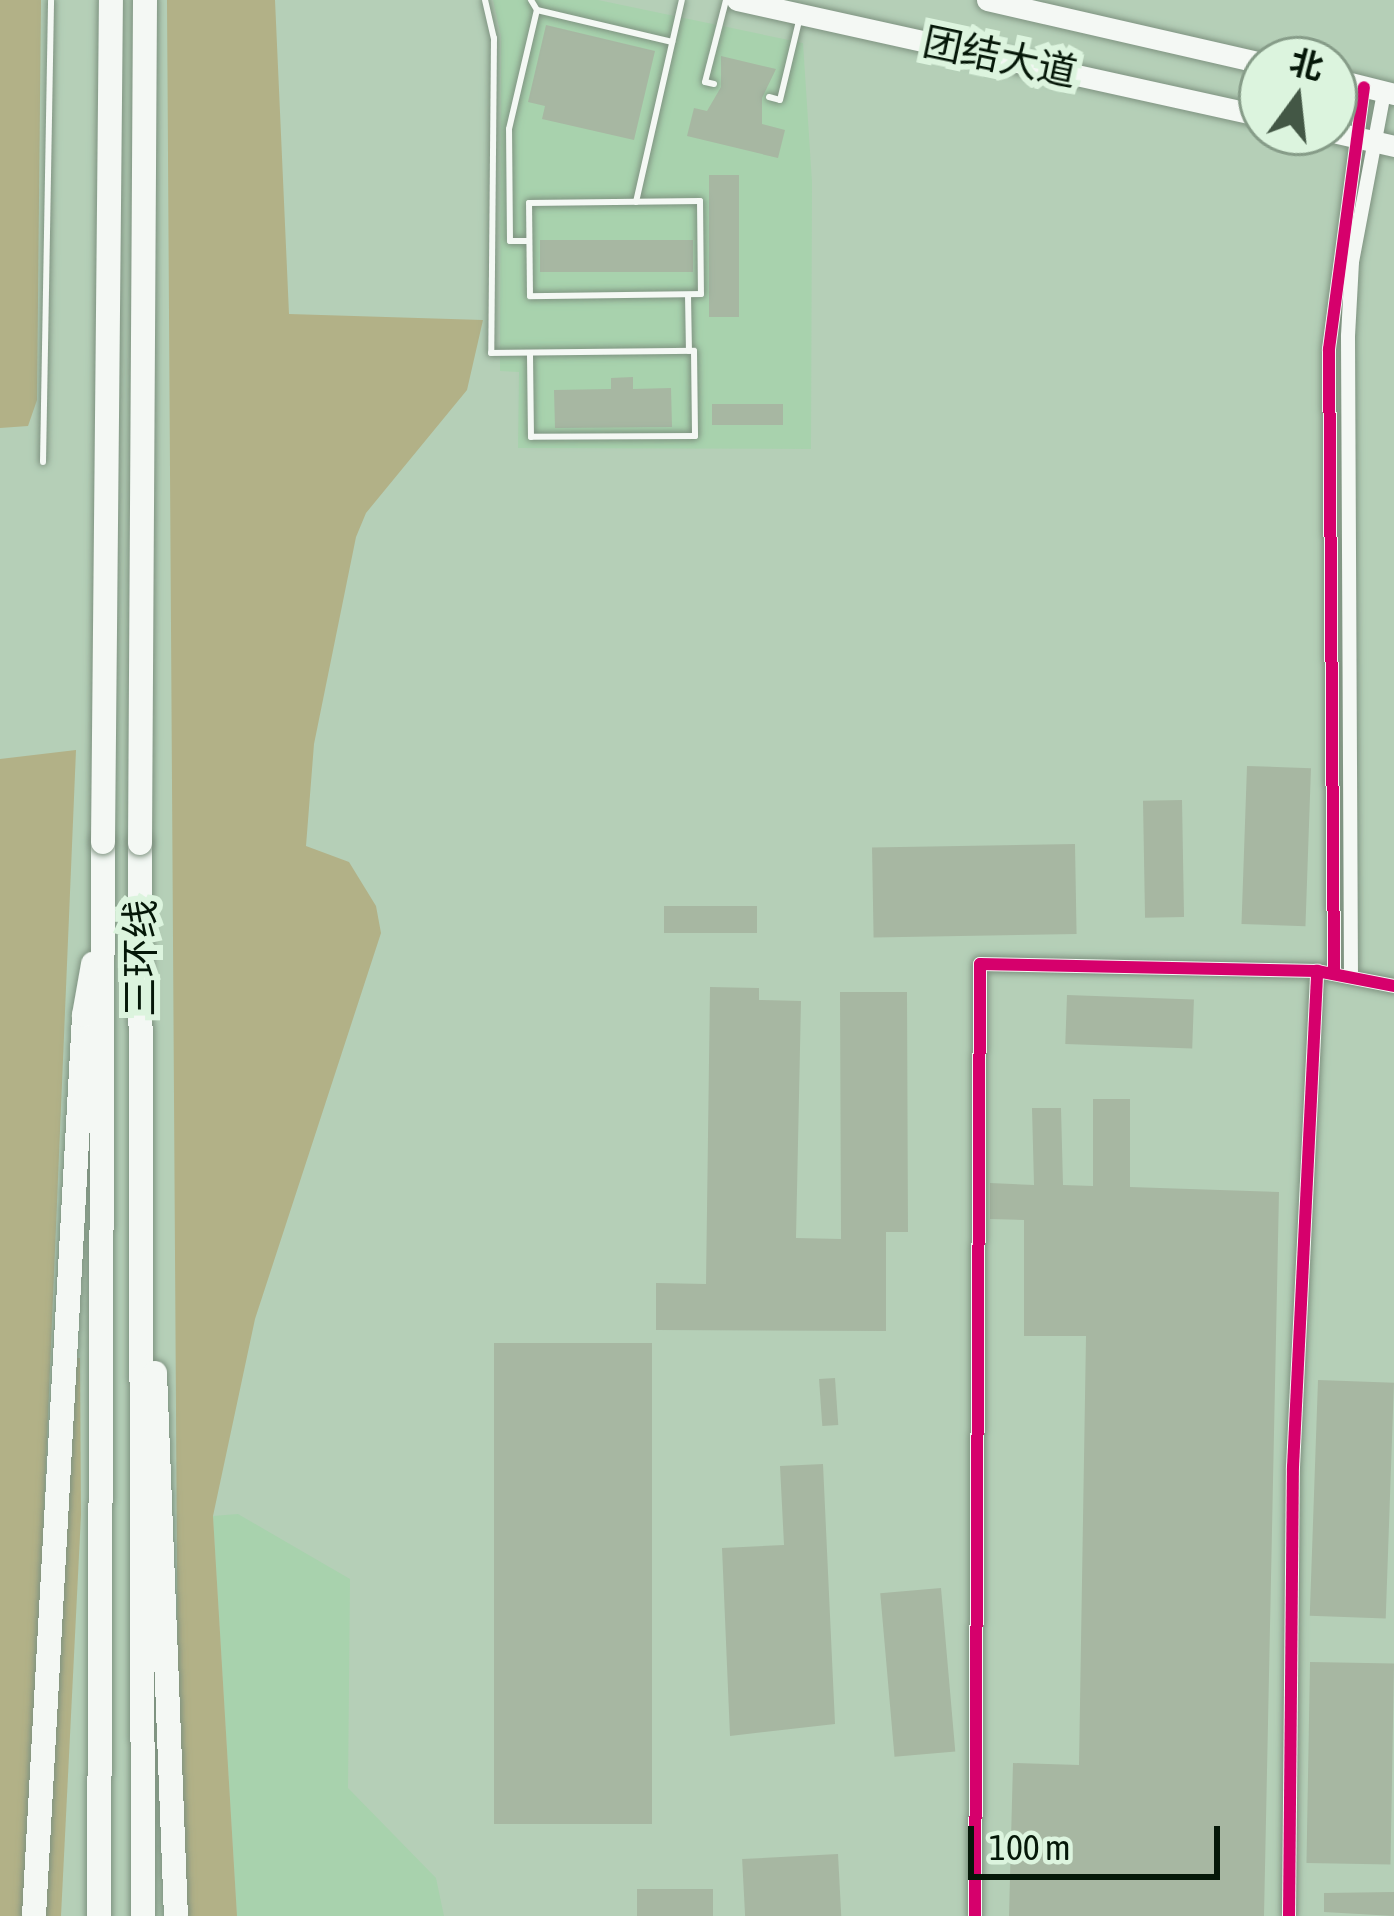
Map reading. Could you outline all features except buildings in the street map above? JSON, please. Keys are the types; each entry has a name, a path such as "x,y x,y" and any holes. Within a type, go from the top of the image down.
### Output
{"highway":[{"name":"三环线","path":"96,1916 111,0"},
{"name":"三环线","path":"143,1916 140,842 145,0"},
{"path":"34,1916 83,1015 104,915"},
{"path":"140,1325 158,1384 176,1916"}],"main road":[{"name":"团结大道","path":"737,0 1238,111"},
{"name":"团结大道","path":"987,0 1238,58"}],"street":[{"path":"1289,1916 1293,1467 1325,972 1328,390 1364,139 1381,91"},
{"path":"1351,975 1347,382 1364,139"},
{"path":"975,1916 980,964 1325,972 1394,986"}],"lane":[{"path":"44,462 51,0"},
{"path":"485,0 494,38 491,353 689,351"},
{"path":"529,241 510,241 509,129 537,10 531,0"},
{"path":"636,202 682,0"},
{"path":"714,84 705,82 726,0"},
{"path":"537,10 672,42"},
{"path":"769,98 780,100 801,14"},
{"path":"700,201 700,295 530,296 529,202 636,202 700,201"},
{"path":"530,353 531,437 695,436 688,295"}],"shaded area":[{"path":"0,0 41,0 37,400 28,426 0,428"},
{"path":"167,0 275,0 289,314 483,320 467,390 366,513 356,537 314,744 306,846 349,862 376,906 381,933 255,1319 213,1516 237,1916 185,1916 178,1725"},
{"path":"493,0 598,0 803,43 812,182 811,449 518,448 519,372 500,371 501,36"},
{"path":"76,750 27,1916 0,1916 0,759"},
{"path":"73,1358 80,1358 81,1515 61,1916 45,1916"},
{"path":"238,1514 350,1579 348,1788 436,1878 444,1916 237,1916 213,1516"}],"cycle path":[{"path":"1334,972 1329,349 1364,87"},
{"path":"975,1916 980,964 1317,971 1394,986"},
{"path":"1289,1916 1293,1467 1317,971"}]}
